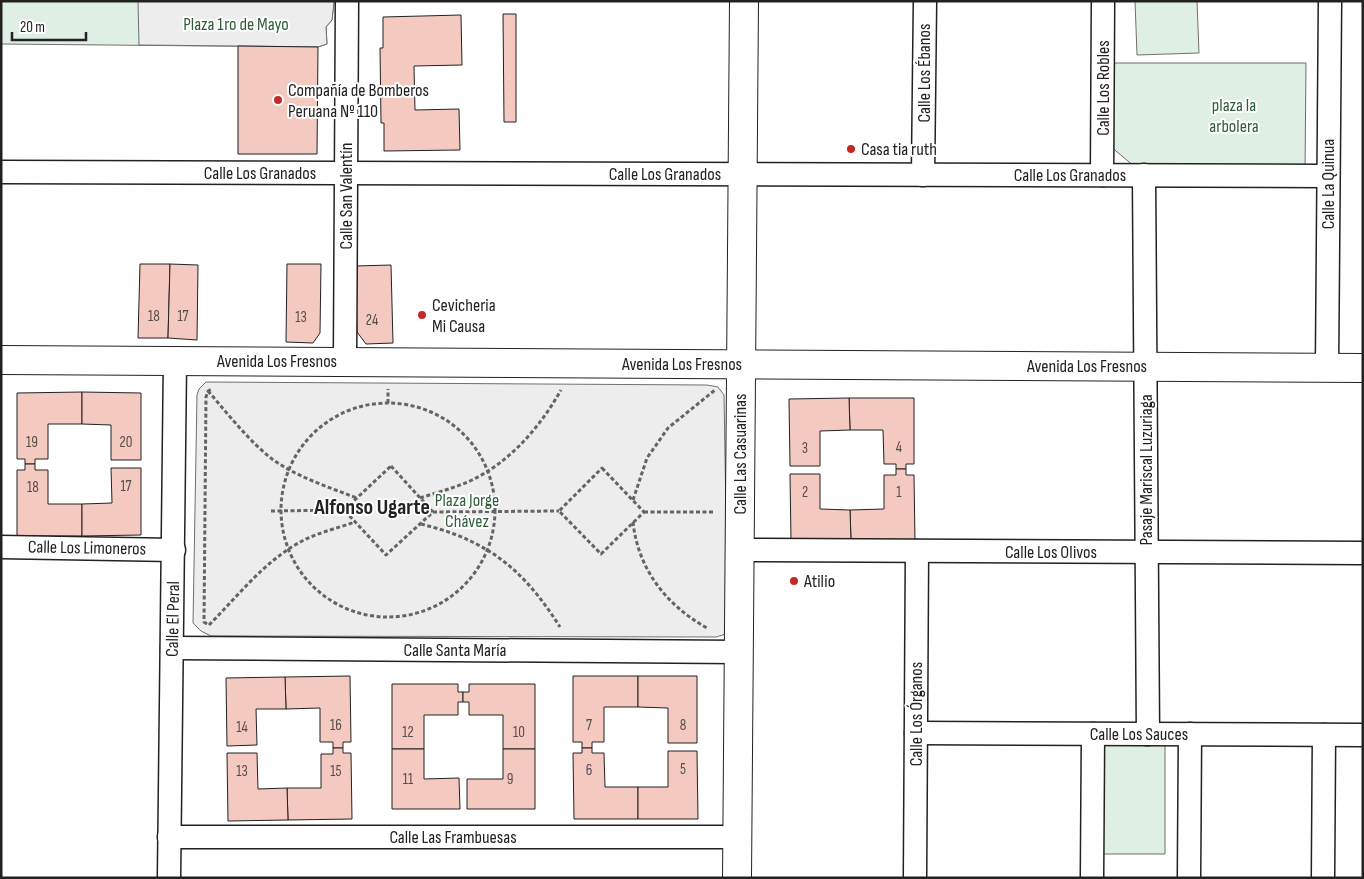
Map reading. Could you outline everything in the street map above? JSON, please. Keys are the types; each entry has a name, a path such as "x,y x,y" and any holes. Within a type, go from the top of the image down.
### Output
{"street":[{"name":"Calle San Valentín","path":"345,362 346,1"},
{"name":"Calle Las Casuarinas","path":"737,878 744,1"},
{"name":"Calle Los Ébanos","path":"924,174 925,1"},
{"name":"Calle Los Robles","path":"1102,175 1103,1"},
{"name":"Calle La Quinua","path":"1327,367 1330,1"},
{"name":"Calle Los Granados","path":"1,172 1328,176"},
{"name":"Pasaje Mariscal Luzuriaga","path":"1144,175 1148,734"},
{"name":"Avenida Los Fresnos","path":"1,360 1363,368"},
{"name":"Calle El Peral","path":"169,878 175,361"},
{"name":"Calle Los Limoneros","path":"1,547 174,550"},
{"name":"Calle Los Olivos","path":"740,550 1363,554"},
{"name":"Calle Los Órganos","path":"915,878 917,551"},
{"name":"Calle Santa María","path":"172,648 739,652"},
{"name":"Calle Los Sauces","path":"916,733 1363,735"},
{"path":"1092,878 1093,734"},
{"path":"1189,878 1190,734"},
{"path":"1323,878 1324,735"},
{"name":"Calle Las Frambuesas","path":"169,837 737,838"}],"path":[{"path":"175,361 208,391 258,446 272,458 289,470 322,486 357,498"},
{"path":"420,498 472,480 503,460 544,418 561,390 571,363"},
{"path":"633,501 647,458 668,428 713,392 741,364"},
{"path":"214,630 204,622 206,397 208,391 216,386"},
{"path":"379,388 397,388"},
{"path":"551,390 570,390"},
{"path":"708,390 717,395"},
{"path":"395,402 430,411 460,430 482,458 494,492 494,528 482,562 461,590 432,609 397,618 362,616 330,602 304,578 286,547 280,511 285,477 289,470 301,445 328,420 360,406 395,402"},
{"path":"271,511 344,510 391,466 434,512"},
{"path":"344,510 386,555 434,512 559,511 602,468 644,512"},
{"path":"559,511 601,554 644,512 718,512"},
{"path":"172,648 209,626 254,577 273,560 304,540 355,522"},
{"path":"633,522 643,562 663,593 690,619 723,635 739,652"},
{"path":"420,523 454,534 487,550 504,561 532,587 545,603 563,632"}],"green space":[{"path":"1,1 334,2 332,20 326,27 327,44 318,47 1,44"},
{"path":"1135,1 1197,1 1199,53 1137,55"},
{"name":"plaza la arbolera","path":"1109,63 1306,63 1305,171 1135,167 1110,146"},
{"path":"1091,744 1165,744 1165,854 1092,854"}],"shaded area":[{"name":"Plaza 1ro de Mayo","path":"138,1 334,2 332,20 326,27 327,44 318,47 139,45"},
{"name":"Plaza Jorge Chávez","path":"206,382 707,385 718,387 724,395 728,630 723,635 716,637 211,636 201,631 193,623 197,395 199,389"}],"building":[{"path":"503,14 516,14 516,122 504,122"},
{"path":"461,15 462,65 414,66 415,110 459,109 460,150 384,151 384,123 381,123 380,48 383,48 383,17"},
{"name":"Compañía de Bomberos Peruana Nº 110","path":"238,46 318,47 317,154 238,154"},
{"path":"140,264 170,264 168,338 138,338"},
{"path":"170,264 198,265 197,340 168,338"},
{"path":"287,264 321,264 320,333 313,343 286,342"},
{"path":"391,265 393,343 366,344 357,332 355,266"},
{"path":"82,392 82,424 48,424 48,459 35,459 35,464 25,464 25,459 17,459 17,393"},
{"path":"82,392 141,393 141,460 111,460 111,425 82,424"},
{"path":"849,398 914,398 914,464 906,464 906,469 896,469 896,464 884,464 883,430 850,430"},
{"path":"849,398 850,430 820,431 820,466 790,466 789,399"},
{"path":"25,464 35,464 35,470 48,470 48,504 82,504 82,536 17,536 17,470 25,470"},
{"path":"111,468 141,468 141,535 82,536 82,504 112,503"},
{"path":"896,469 906,469 906,475 914,475 915,541 851,541 850,510 884,509 884,475 896,475"},
{"path":"790,474 820,474 820,509 850,510 851,541 791,542"},
{"path":"350,676 351,742 343,742 343,748 333,748 333,742 320,742 320,708 286,709 285,677"},
{"path":"573,676 638,676 638,707 604,707 604,742 592,742 592,748 582,748 582,742 573,742"},
{"path":"638,676 697,676 697,743 668,743 668,708 638,707"},
{"path":"285,677 286,709 256,709 257,745 227,746 226,678"},
{"path":"392,684 458,684 458,692 463,692 463,702 458,702 458,715 424,715 424,749 392,749"},
{"path":"469,684 535,684 535,749 503,749 503,715 469,715 469,702 463,702 463,692 469,692"},
{"path":"333,748 343,748 343,753 351,753 352,819 288,820 287,788 321,788 321,754 333,754"},
{"path":"582,748 592,748 592,753 604,753 605,787 638,787 638,819 574,819 573,753 582,753"},
{"path":"392,749 424,749 424,779 459,778 460,809 392,809"},
{"path":"503,749 535,749 535,809 467,809 467,779 503,779"},
{"path":"668,751 697,751 698,819 638,819 638,787 668,787"},
{"path":"227,753 257,753 258,789 287,788 288,820 228,821"}],"place":[{"name":"Compañía de Bomberos Peruana Nº 110","path":"278,100"},
{"name":"Casa tia ruth","path":"851,149"},
{"name":"Cevicheria Mi Causa","path":"422,315"},
{"name":"Atilio","path":"794,581"}],"district":[{"name":"Alfonso Ugarte","path":"372,507"}]}
